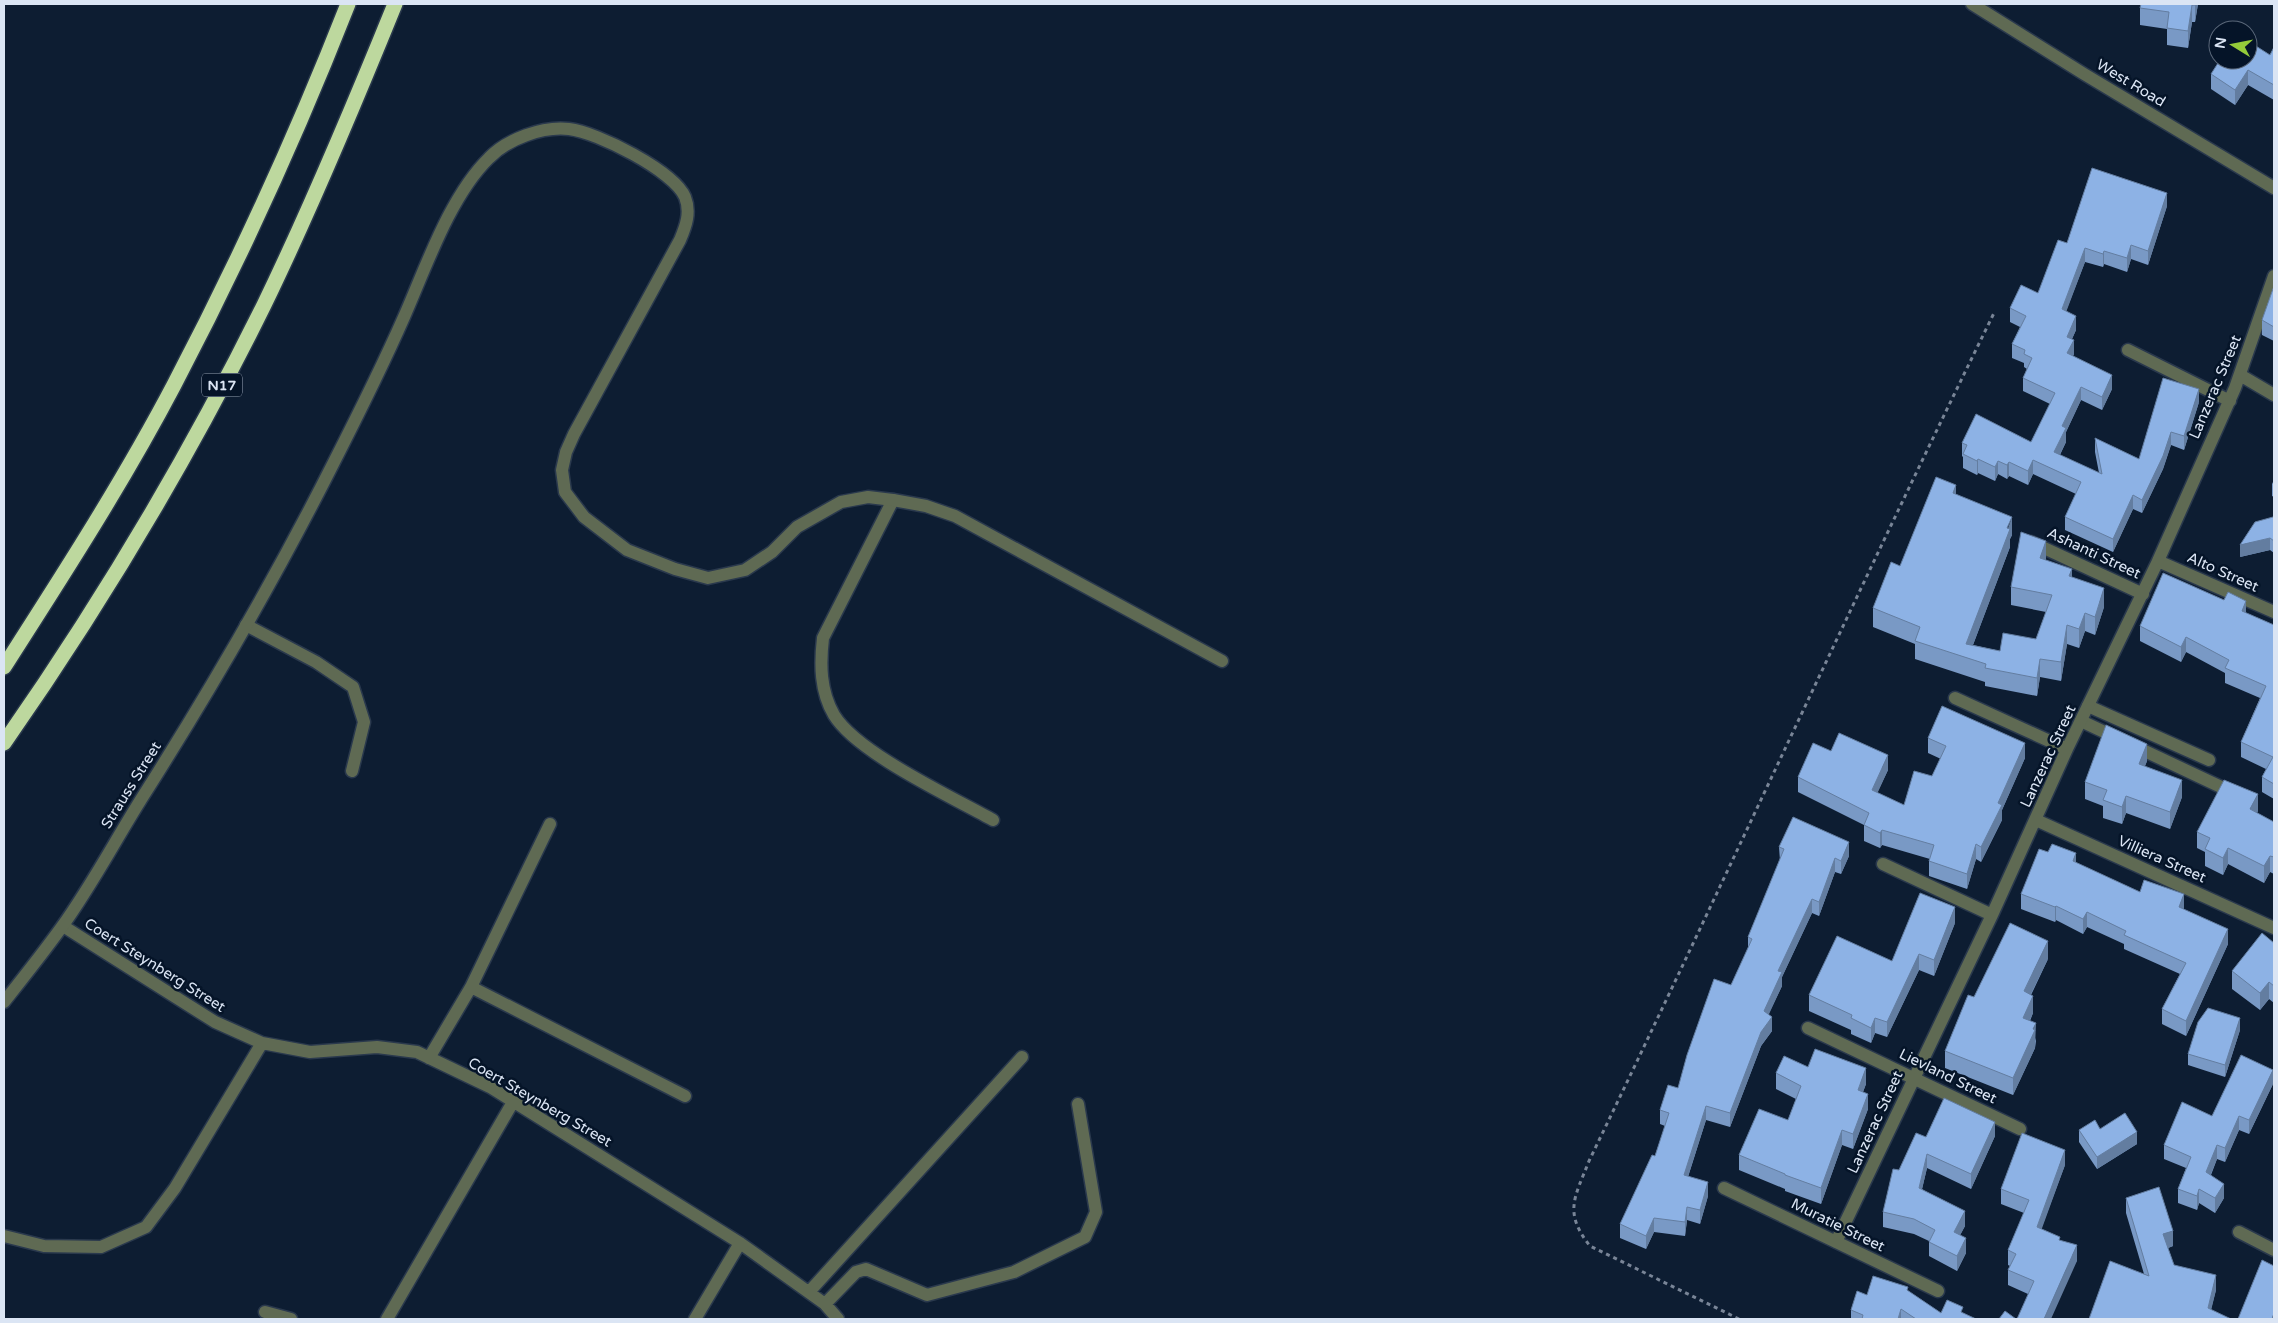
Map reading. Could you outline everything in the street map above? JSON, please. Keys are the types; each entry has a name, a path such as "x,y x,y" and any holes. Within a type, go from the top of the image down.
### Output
{"highway":[{"name":"N17","path":"4,667 72,560 173,387 268,194 314,91 348,4"},
{"name":"N17","path":"4,743 114,576 164,492 210,407 263,306 309,210 395,4"}],"street":[{"name":"West Road","path":"1972,4 2084,74 2274,188"},
{"name":"Strauss Street","path":"4,1002 62,926 203,702 331,469 386,359 452,211 470,180 490,156 510,142 547,130 568,128 607,141 676,183 685,198 687,208 688,219 680,240 566,452 562,470 565,492 584,517 627,550 675,570 708,578 745,570 772,552 796,527 841,502 868,497 926,506 955,516 1222,661"},
{"name":"Lanzerac Street","path":"1836,1242 2158,561 2230,401 2274,276"},
{"path":"2128,350 2230,401"},
{"path":"2240,375 2274,395"},
{"path":"893,500 823,638 820,661 822,686 834,715 852,736 886,760 992,820"},
{"name":"Ashanti Street","path":"2031,542 2143,594"},
{"name":"Alto Street","path":"2158,561 2274,612"},
{"path":"246,625 316,662 353,687 364,722 352,771"},
{"path":"1955,698 2068,749"},
{"path":"2088,706 2209,760"},
{"path":"2081,721 2247,799"},
{"name":"Villiera Street","path":"2036,820 2274,928"},
{"path":"429,1058 471,987 550,824"},
{"path":"1883,864 1992,915"},
{"name":"Coert Steynberg Street","path":"62,926 215,1022 262,1043 310,1052 377,1047 417,1052 490,1087 740,1243 825,1304 838,1319"},
{"path":"471,987 685,1096"},
{"name":"Lievland Street","path":"1808,1028 2020,1129"},
{"path":"4,1236 44,1246 102,1247 146,1227 175,1188 262,1043"},
{"path":"809,1292 1022,1057"},
{"path":"387,1319 513,1102"},
{"path":"825,1304 856,1272 866,1269 927,1295 1014,1272 1085,1237 1096,1212 1078,1104"},
{"name":"Muratie Street","path":"1724,1188 1938,1291"},
{"path":"2239,1232 2274,1250"},
{"path":"695,1319 740,1243"},
{"path":"265,1312 291,1319"}],"path":[{"path":"1738,1319 1590,1246 1580,1233 1574,1219 1574,1202 1593,1152 1707,918 1918,468 1995,311"}],"building":[{"path":"2141,4 2195,4 2192,5 2188,31 2167,28 2169,12 2140,8"},
{"path":"2258,47 2270,55 2274,47 2274,85 2248,70 2258,70"},
{"path":"2214,70 2248,70 2235,90 2211,74"},
{"path":"2092,168 2167,193 2148,251 2131,245 2127,258 2104,251 2103,254 2085,248 2062,309 2076,316 2067,337 2074,340 2067,353 2112,375 2102,397 2081,387 2062,426 2066,428 2054,452 2102,474 2095,438 2139,459 2163,378 2199,389 2184,436 2171,432 2163,456 2142,500 2133,495 2113,539 2065,517 2081,482 2033,460 2028,471 2009,462 2007,465 1998,461 1995,467 1963,454 1967,445 1962,443 1976,414 2031,442 2055,393 2023,378 2032,358 2024,354 2025,350 2012,344 2026,316 2010,308 2021,285 2038,293 2058,240 2067,243"},
{"path":"2274,286 2274,327 2262,320"},
{"path":"1936,477 1956,485 1953,493 2012,517 2007,528 2010,529 1966,644 2000,651 2003,633 2036,639 2052,595 2011,587 2021,532 2046,541 2040,558 2072,569 2069,576 2104,588 2095,617 2085,613 2079,629 2067,625 2061,662 2040,659 2037,678 1985,668 1986,664 1915,641 1920,627 1873,608 1891,562 1900,566"},
{"path":"2274,516 2274,541 2270,538 2240,545 2255,522"},
{"path":"2163,573 2224,600 2228,592 2246,601 2242,611 2274,625 2274,784 2262,777 2273,757 2241,742 2266,686 2225,668 2229,660 2186,637 2181,647 2140,626"},
{"path":"1942,706 2025,743 1998,803 2002,805 1981,847 1976,844 1967,874 1929,861 1934,845 1882,830 1880,833 1864,825 1869,813 1798,777 1813,743 1831,751 1839,733 1888,755 1872,790 1904,805 1914,771 1932,776 1946,746 1928,738"},
{"path":"2106,725 2147,744 2139,764 2182,780 2170,812 2126,796 2122,807 2103,800 2107,790 2085,782"},
{"path":"2224,780 2258,794 2250,809 2274,822 2274,857 2270,856 2264,866 2228,848 2223,858 2205,849 2210,838 2197,832"},
{"path":"1793,817 1849,842 1841,861 1835,858 1819,902 1812,899 1778,971 1782,972 1764,1011 1772,1017 1761,1032 1730,1113 1706,1106 1684,1175 1708,1182 1700,1210 1687,1207 1685,1222 1654,1218 1646,1236 1620,1224 1652,1155 1655,1156 1669,1113 1660,1110 1668,1085 1678,1088 1687,1055 1714,979 1731,985 1752,939 1748,937 1784,849 1779,847"},
{"path":"2052,844 2076,853 2073,861 2140,892 2144,880 2184,894 2179,907 2228,929 2186,1021 2162,1009 2186,963 2124,935 2126,931 2087,912 2083,919 2056,906 2021,894 2039,849 2048,852"},
{"path":"1920,893 1955,907 1934,960 1919,954 1887,1022 1875,1018 1871,1028 1851,1018 1852,1015 1809,995 1837,936 1892,961"},
{"path":"2010,923 2048,941 2024,991 2033,996 2023,1018 2036,1023 2033,1029 2035,1030 2013,1078 1945,1051 1968,995 1974,997"},
{"path":"2262,933 2274,943 2274,986 2269,982 2260,993 2232,971"},
{"path":"2208,1008 2240,1018 2225,1065 2188,1054 2198,1022"},
{"path":"1815,1049 1866,1068 1858,1090 1868,1094 1853,1134 1842,1130 1821,1188 1739,1155 1759,1109 1788,1120 1801,1086 1776,1073 1784,1056 1808,1067"},
{"path":"2241,1055 2273,1070 2249,1120 2239,1116 2225,1148 2217,1145 2206,1172 2224,1184 2215,1198 2199,1189 2197,1196 2178,1189 2191,1157 2164,1145 2182,1102 2212,1116"},
{"path":"1944,1098 1995,1122 1971,1174 1927,1154 1919,1188 1965,1211 1954,1232 1966,1238 1957,1256 1929,1242 1935,1230 1914,1219 1883,1212 1893,1169 1899,1170 1916,1133 1926,1137"},
{"path":"2125,1113 2137,1132 2097,1157 2079,1130 2095,1120 2100,1129"},
{"path":"2022,1133 2065,1150 2037,1227 2060,1237 2059,1240 2077,1245 2044,1319 2017,1319 2034,1281 2008,1270 2016,1254 2008,1250 2029,1200 2001,1189"},
{"path":"2159,1187 2173,1231 2163,1234 2174,1265 2216,1275 2208,1308 2231,1319 2089,1319 2110,1261 2149,1276 2126,1198"},
{"path":"2262,1260 2274,1266 2274,1313 2272,1319 2238,1319"},
{"path":"1873,1276 1908,1287 1907,1290 1941,1313 1947,1300 1963,1307 1961,1312 1976,1319 1916,1319 1901,1309 1898,1319 1862,1319 1863,1315 1851,1310 1857,1291 1867,1295"},
{"path":"2005,1311 2016,1319 1999,1319"}]}
